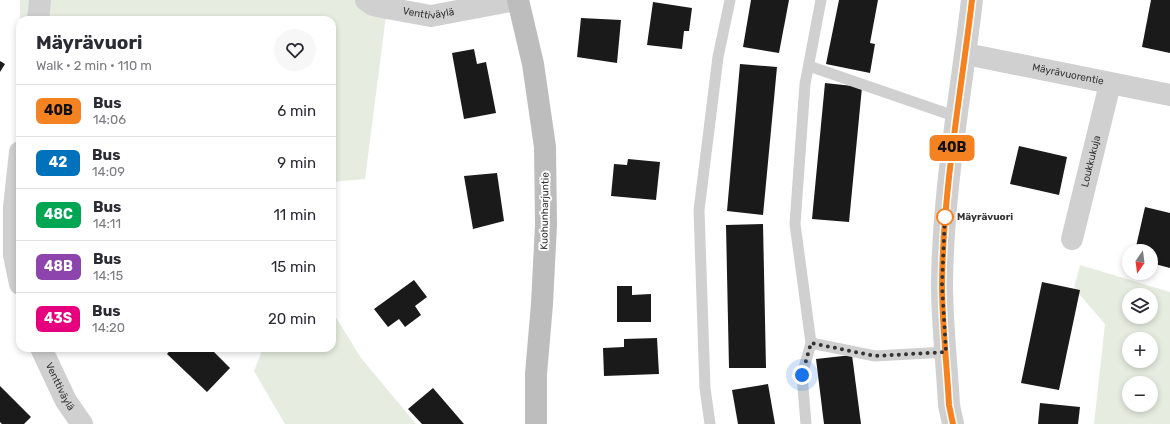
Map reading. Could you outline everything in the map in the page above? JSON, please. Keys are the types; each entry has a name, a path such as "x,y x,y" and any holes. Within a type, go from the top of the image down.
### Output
{"main road":[{"name":"Kuohunharjuntie","path":"517,0 533,64 545,147 546,225 542,304 536,374 536,424"}],"street":[{"path":"38,16 40,0"},
{"name":"Venttiväylä","path":"366,0 373,5 431,16 517,0"},
{"path":"953,424 949,405 942,285 945,222 972,0"},
{"name":"Mäyrävuorentie","path":"966,54 1170,95"},
{"name":"Loukkukuja","path":"1072,240 1110,84"},
{"path":"16,189 14,207 14,255 16,265"},
{"name":"Venttiväylä","path":"43,352 66,401 82,424"}],"lane":[{"path":"710,424 705,388 699,210 718,57 730,0"},
{"path":"806,424 802,375 811,343 795,224 806,84 821,0"},
{"path":"809,66 957,117"},
{"path":"811,343 875,356 946,352"}],"shaded area":[{"path":"20,0 366,0 387,8 365,179 336,182 336,16 20,16"},
{"path":"1080,265 1122,278 1122,280 1130,280 1157,288 1122,288 1122,324 1158,324 1158,288 1170,292 1170,424 1094,424 1105,324 1074,288"},
{"path":"336,317 361,358 416,424 285,424 254,371 261,352 336,352"}],"building":[{"path":"751,0 789,0 779,53 743,47"},
{"path":"839,0 878,0 870,43 875,44 870,73 826,64"},
{"path":"1151,0 1170,0 1170,53 1142,47"},
{"path":"653,2 692,8 689,31 684,31 682,49 647,45"},
{"path":"581,18 621,20 617,63 577,57"},
{"path":"474,49 477,64 486,62 496,113 464,119 452,53"},
{"path":"0,61 5,64 0,72"},
{"path":"740,64 777,67 763,215 727,211"},
{"path":"825,83 862,87 849,222 812,219"},
{"path":"1019,146 1067,157 1059,195 1010,184"},
{"path":"628,159 660,162 656,200 611,196 614,164 627,165"},
{"path":"497,173 504,221 473,229 464,176"},
{"path":"1145,207 1170,213 1170,268 1158,265 1158,244 1137,244"},
{"path":"763,224 766,368 729,368 726,225"},
{"path":"414,280 427,297 415,306 421,315 405,327 399,319 388,327 374,309"},
{"path":"1042,282 1080,290 1059,390 1021,383"},
{"path":"617,286 632,286 632,295 651,294 651,322 617,322"},
{"path":"657,338 659,374 604,376 603,348 624,347 624,339"},
{"path":"169,352 214,352 230,368 207,392 167,354"},
{"path":"852,355 861,424 824,424 816,359"},
{"path":"768,384 775,424 738,424 732,390"},
{"path":"0,386 31,417 24,424 2,424 0,422"},
{"path":"433,388 464,424 422,424 408,409"},
{"path":"1040,403 1080,407 1078,424 1038,424"}],"bus line":[{"name":"40B","path":"953,424 949,405 942,285 945,214 952,147 963,81 972,0"}],"place":[{"name":"Mäyrävuori","path":"945,217"}],"route":[{"path":"802,375 811,343 875,356 946,352 942,285 945,214 945,217"}]}
